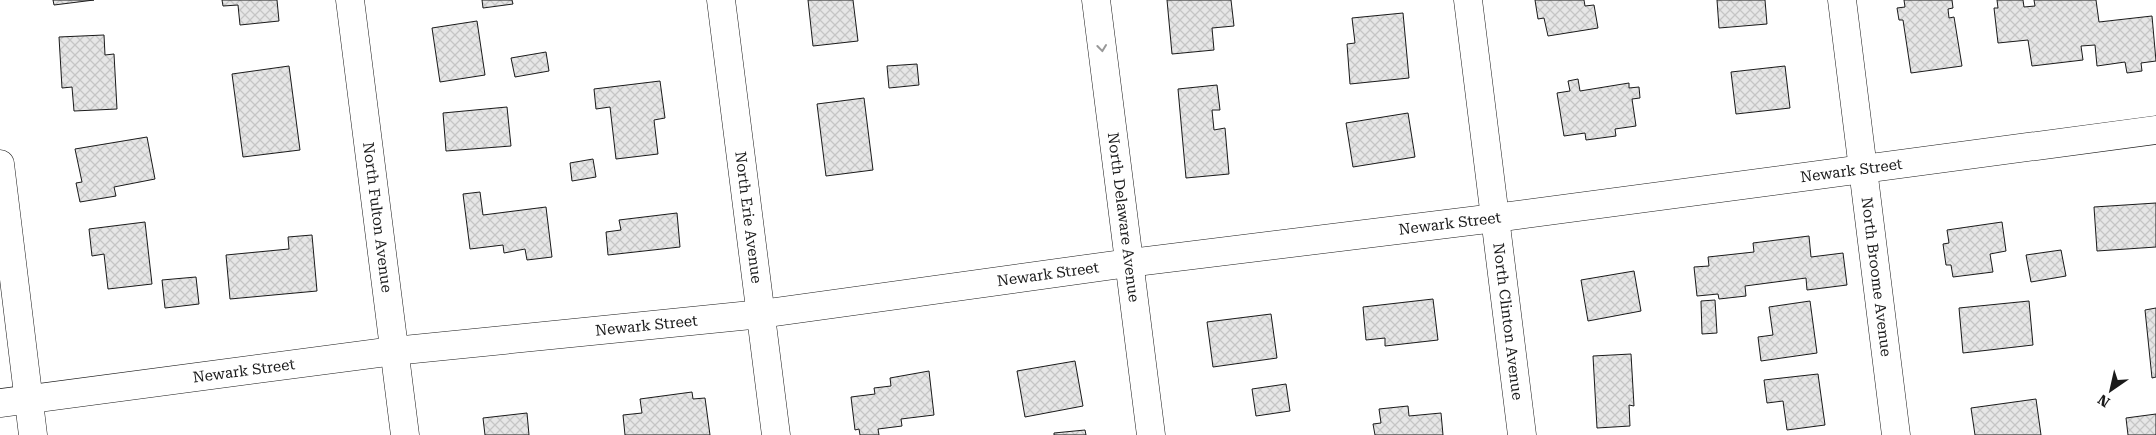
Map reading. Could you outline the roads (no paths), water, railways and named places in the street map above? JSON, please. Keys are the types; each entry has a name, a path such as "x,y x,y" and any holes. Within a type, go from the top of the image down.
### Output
{"street":[{"name":"North Fulton Avenue","path":"350,0 405,435"},
{"name":"North Erie Avenue","path":"721,0 776,435"},
{"name":"North Delaware Avenue","path":"1096,0 1151,435"},
{"name":"North Clinton Avenue","path":"1468,0 1522,435"},
{"name":"North Broome Avenue","path":"1842,0 1896,435"},
{"name":"Newark Street","path":"0,403 394,351 761,314 1129,263 1495,218 2156,130"},
{"path":"0,164 33,435"}]}
